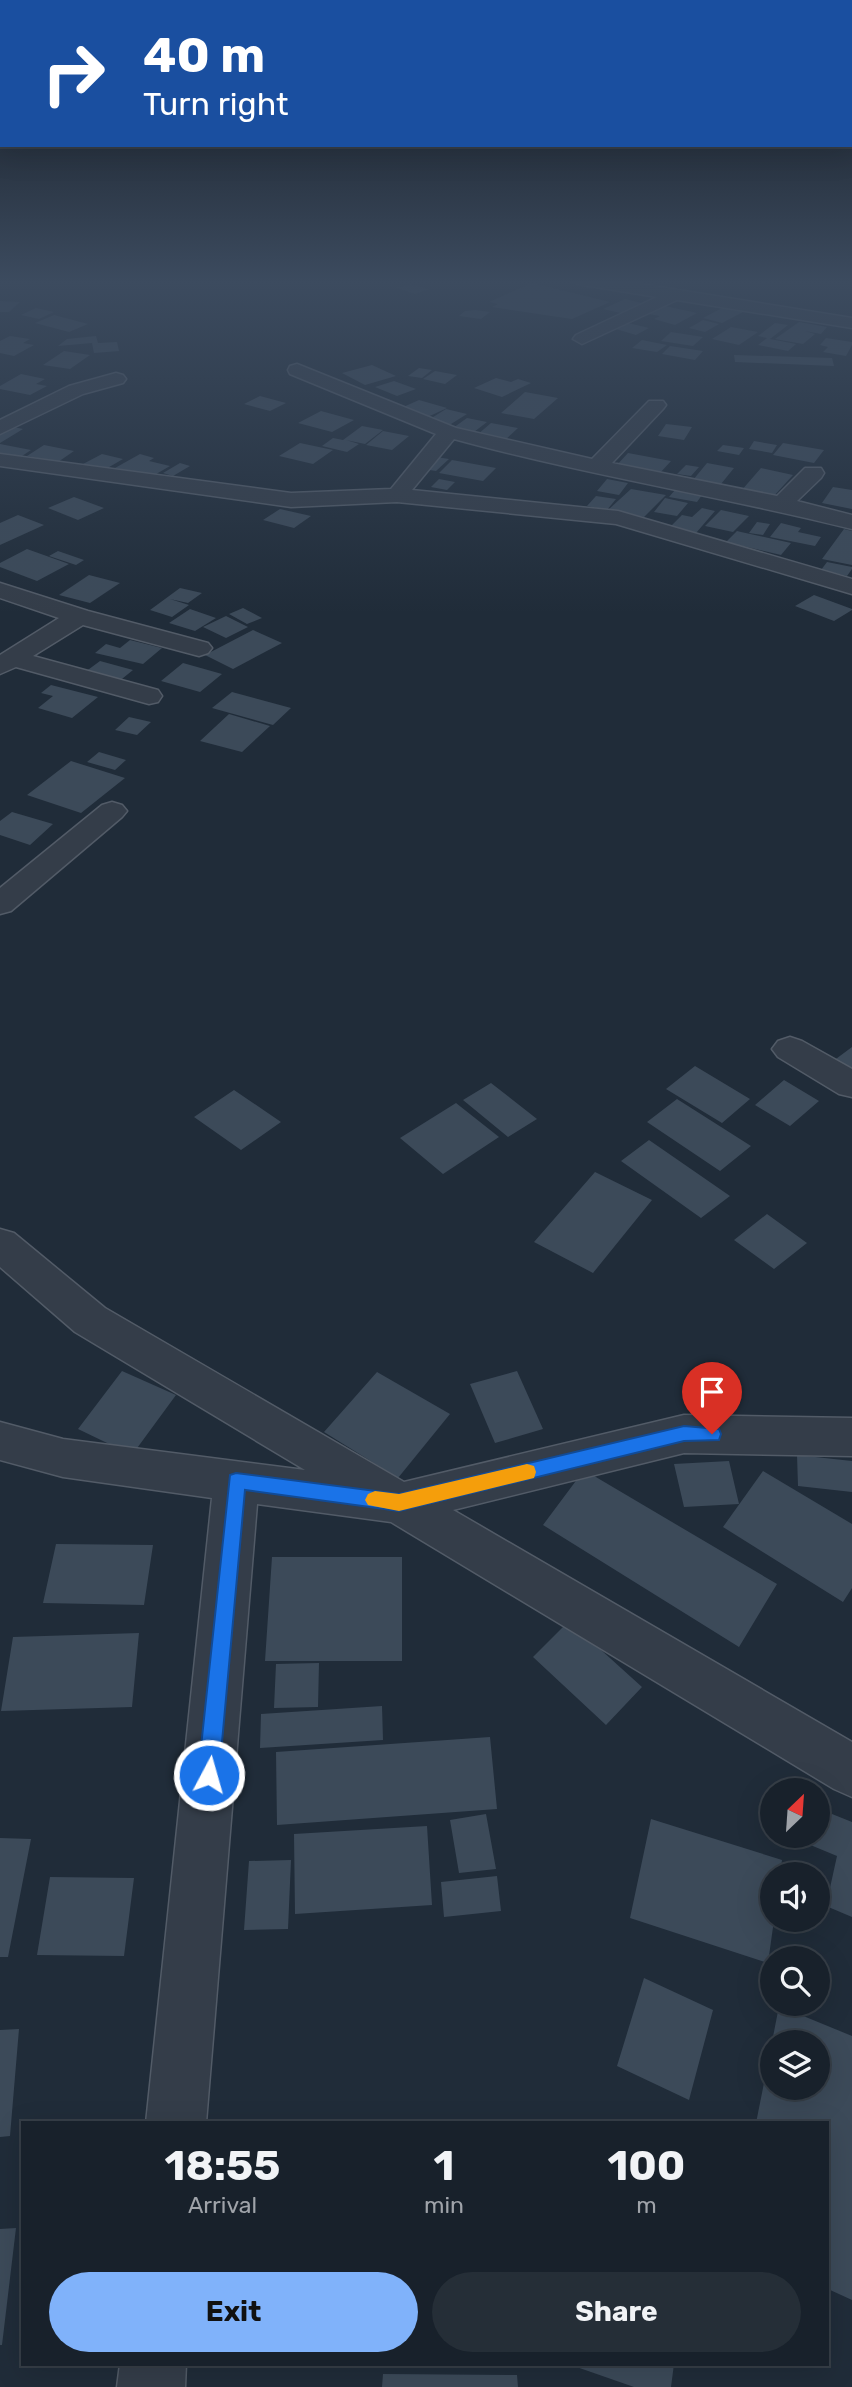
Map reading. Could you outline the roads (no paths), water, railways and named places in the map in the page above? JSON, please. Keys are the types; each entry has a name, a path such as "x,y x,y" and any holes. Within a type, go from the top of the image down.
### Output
{"street":[{"path":"0,428 75,390"},
{"path":"347,390 449,432 782,504 852,522"},
{"path":"597,466 656,405"},
{"path":"397,495 449,432"},
{"path":"0,460 291,500 397,495 618,518 852,587"},
{"path":"782,504 813,473"},
{"path":"0,590 199,648"},
{"path":"6,662 79,615"},
{"path":"6,662 149,696"},
{"path":"0,904 112,811"},
{"path":"790,1049 852,1086"},
{"path":"0,1244 90,1320 852,1771"},
{"path":"0,1441 63,1458 399,1503 684,1434 852,1437"},
{"path":"176,2121 236,1481"},
{"path":"151,2387 153,2366"}]}
